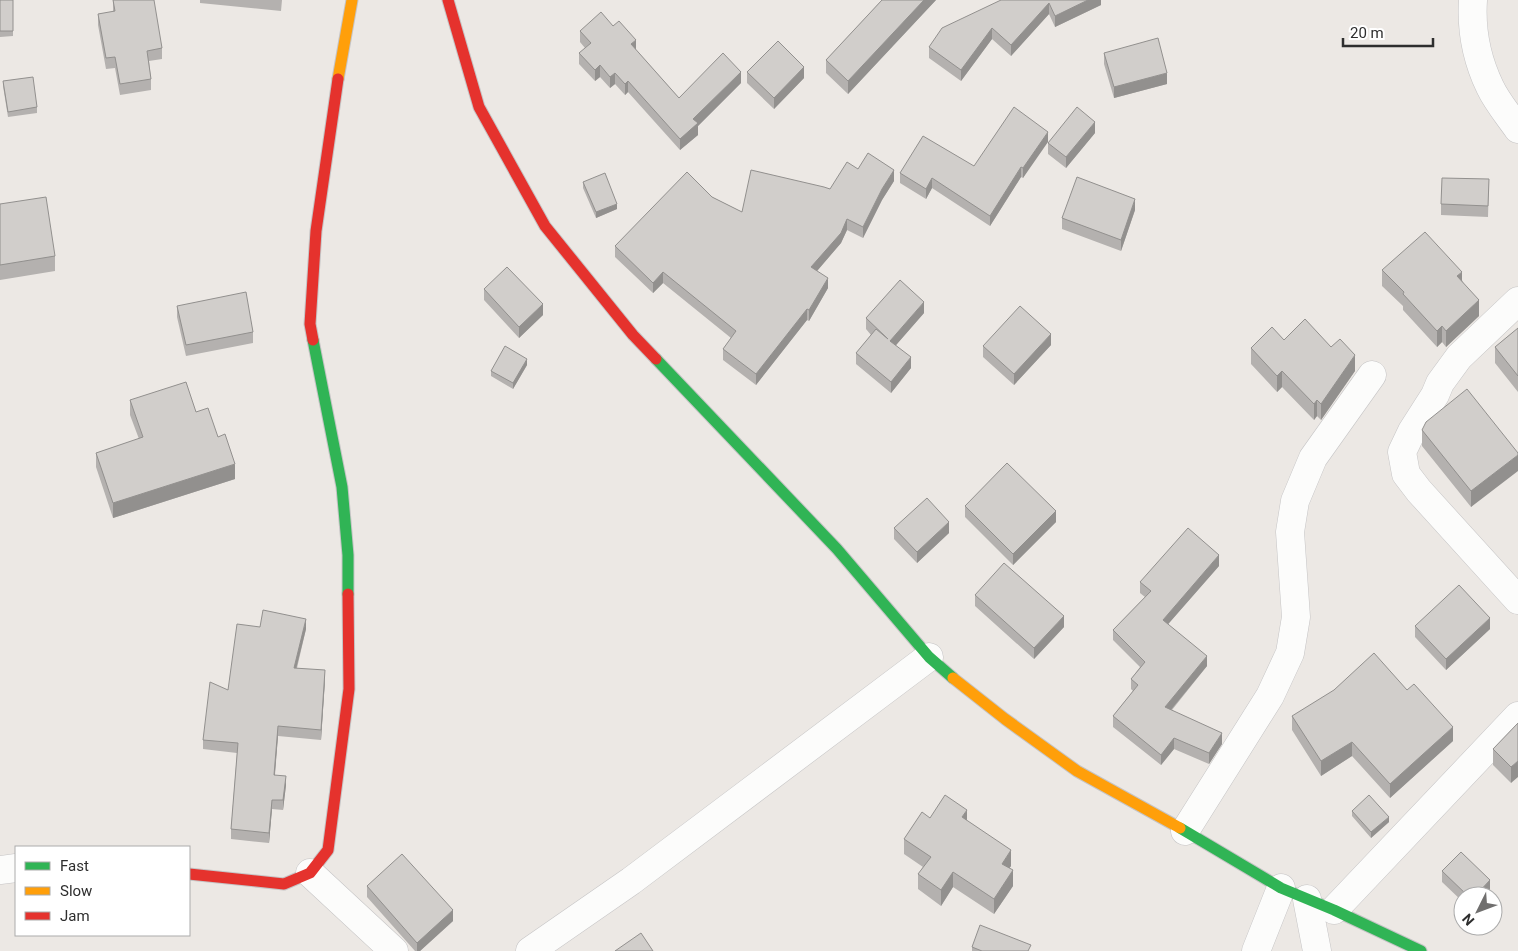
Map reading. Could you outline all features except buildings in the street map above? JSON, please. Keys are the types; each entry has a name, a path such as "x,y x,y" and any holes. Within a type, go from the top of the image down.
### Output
{"street":[{"path":"190,874 284,884 310,873 328,850 349,689 348,555 342,487 310,324 319,213 332,111 352,0"},
{"path":"448,0 479,107 545,226 633,335 837,549 929,658 1005,719 1077,771 1185,831 1281,888 1334,910 1421,951"},
{"path":"1473,0 1472,15 1478,56 1490,88 1518,129"},
{"path":"1518,301 1459,357 1440,383 1436,395 1412,431 1402,452 1406,474 1518,600"},
{"path":"1185,831 1270,696 1290,653 1296,617 1290,532 1295,501 1313,458 1372,375"},
{"path":"530,951 631,881 929,658"},
{"path":"1334,910 1518,716"},
{"path":"0,870 15,868"},
{"path":"310,873 394,951"},
{"path":"1256,951 1281,888"},
{"path":"1307,899 1317,951"}],"traffic: fast":[{"path":"313,340 342,487 348,555 348,594"},
{"path":"656,359 837,549 929,657 953,678"},
{"path":"1180,828 1281,888 1334,910 1421,951"}],"traffic: slow":[{"path":"338,79 352,0"},
{"path":"953,678 1005,719 1077,771 1180,828"}],"traffic: jam":[{"path":"448,0 479,107 545,226 633,335 656,359"},
{"path":"313,340 310,324 316,231 338,79"},
{"path":"190,874 284,884 310,873 328,850 349,689 348,594"}]}
